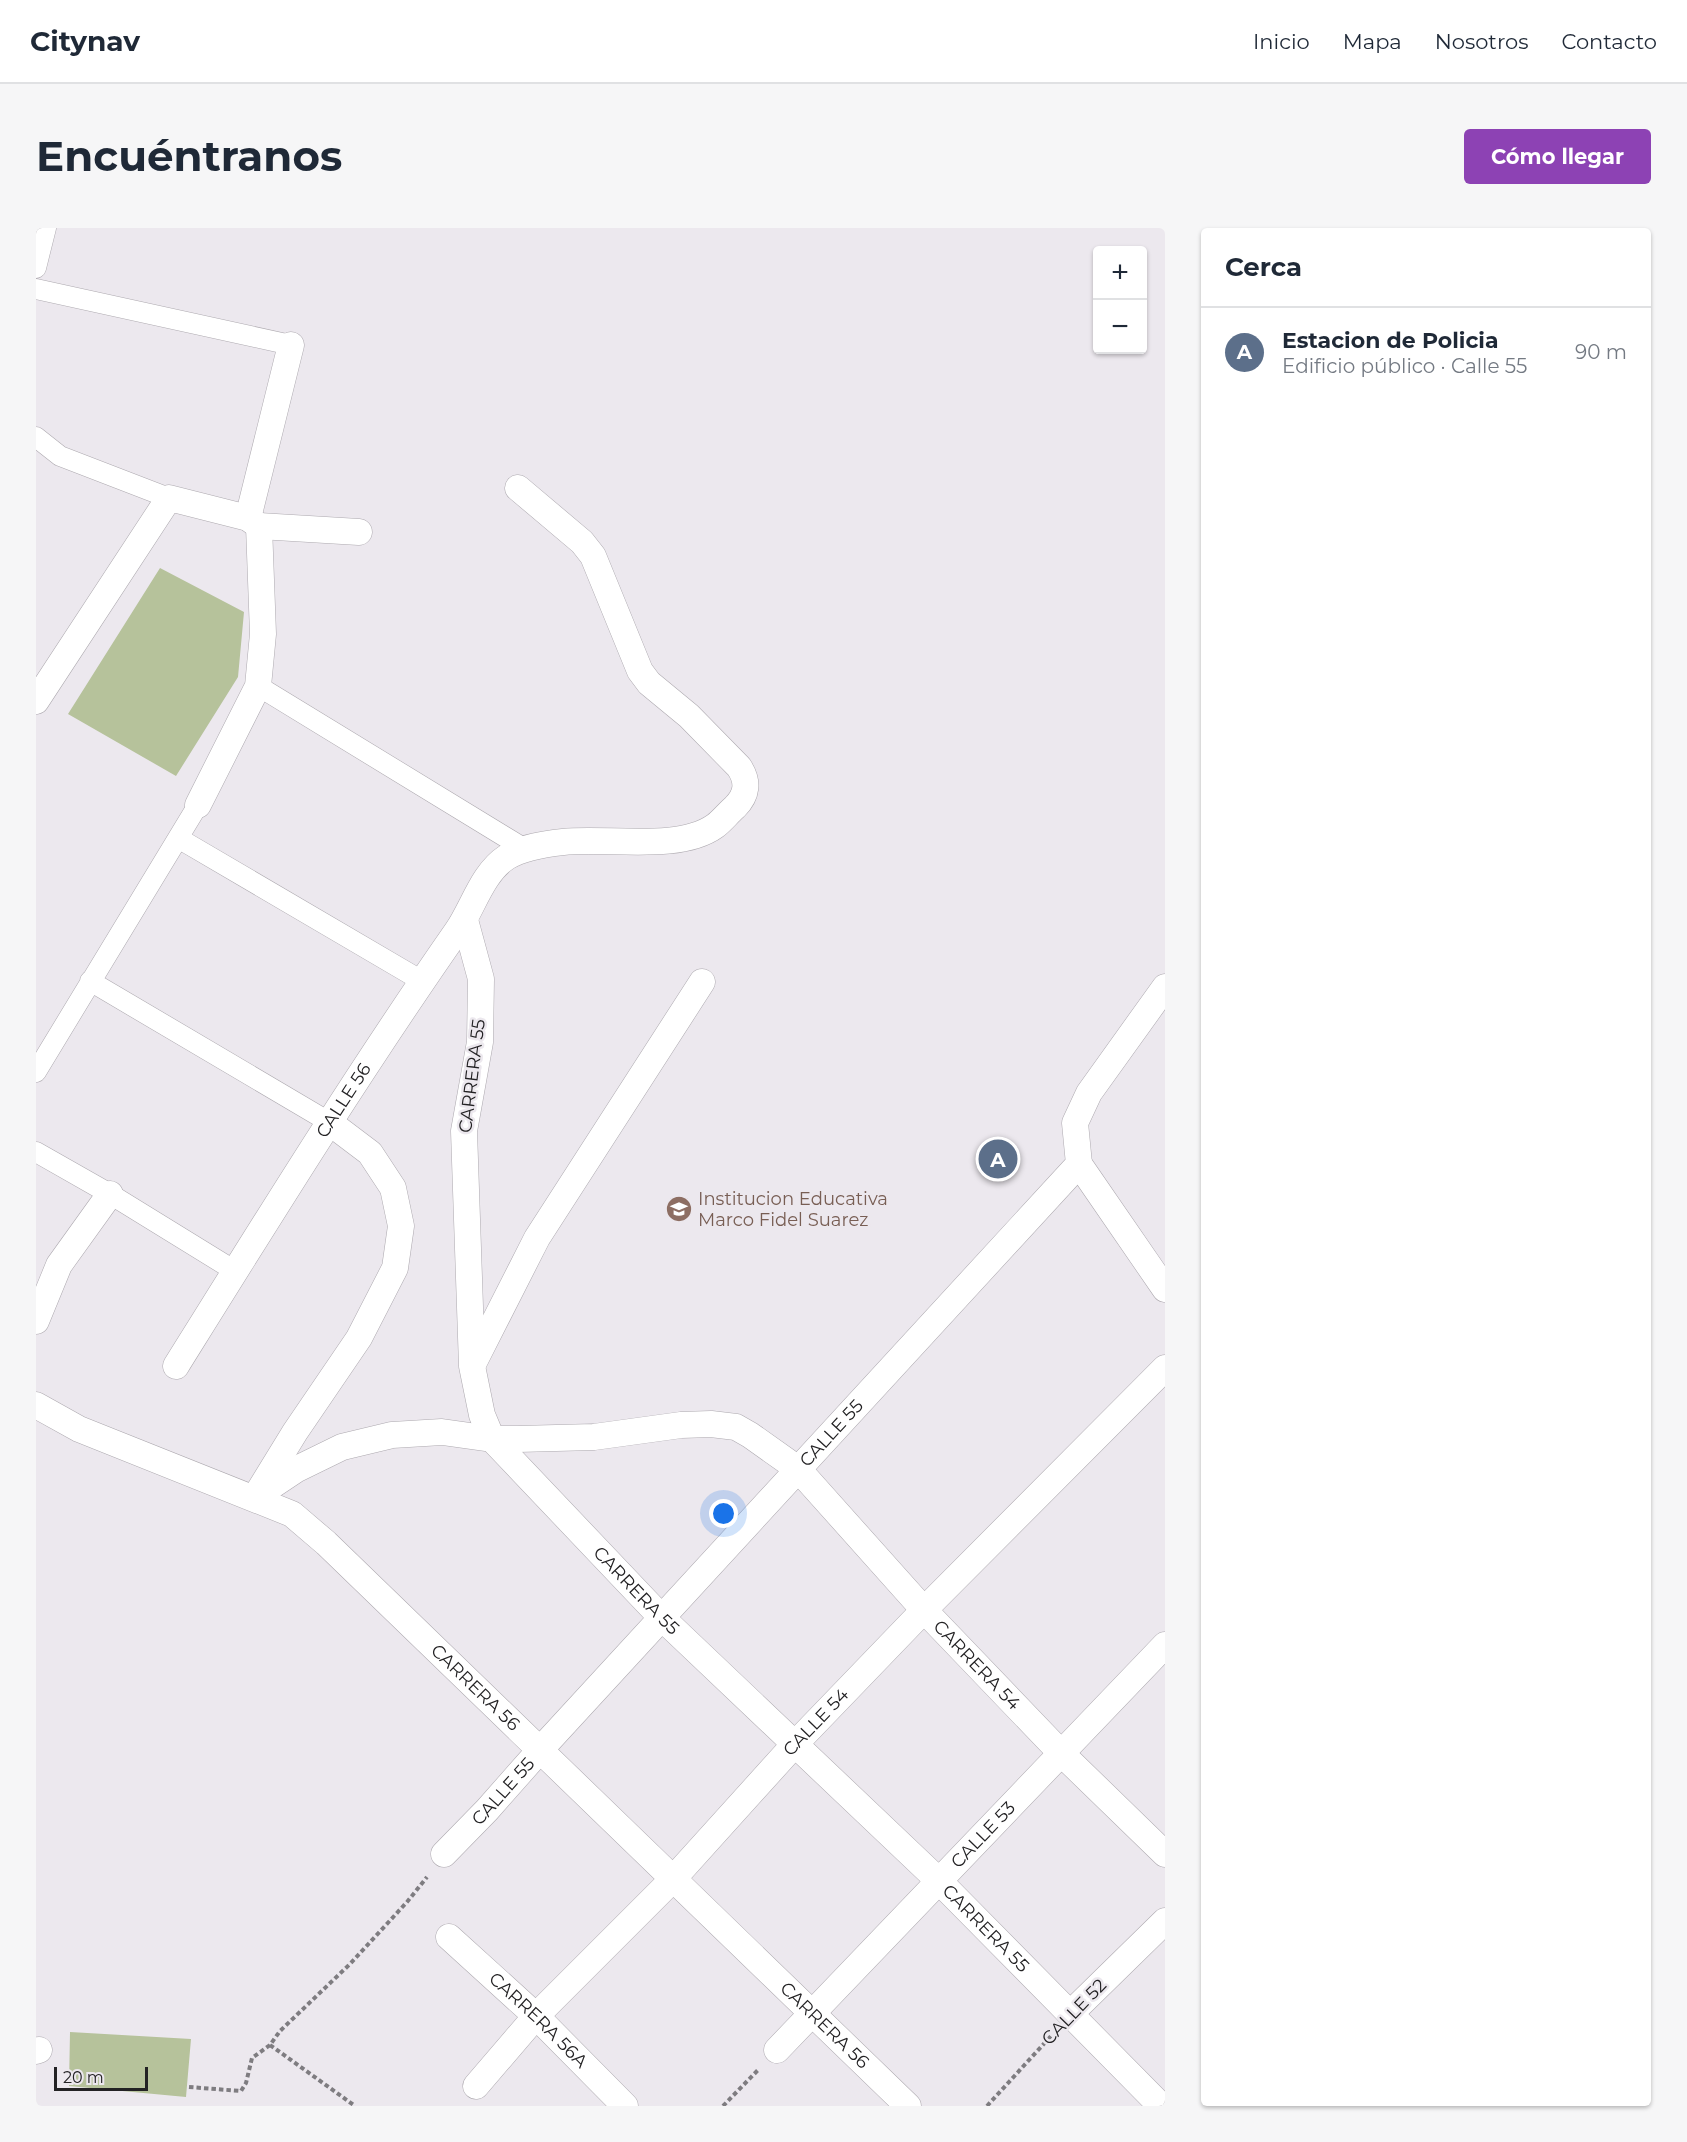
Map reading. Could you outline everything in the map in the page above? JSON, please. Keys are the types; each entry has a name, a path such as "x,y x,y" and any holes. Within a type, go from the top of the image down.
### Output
{"street":[{"path":"36,268 46,228"},
{"path":"36,289 291,345 253,522 263,634 258,686 198,805 36,1072"},
{"path":"36,437 60,456 169,498 253,522 359,532"},
{"name":"CALLE 56","path":"176,1366 329,1122 465,920 492,869 507,857 525,849 566,842 643,842 698,835 715,826 742,800 746,791 744,775 739,767 688,716 649,683 640,671 592,556 582,542 518,488"},
{"path":"36,701 169,498"},
{"path":"258,686 525,849"},
{"path":"178,838 422,981"},
{"name":"CARRERA 55","path":"465,920 481,979 480,1042 464,1131 472,1366 482,1415 492,1439 661,1617 938,1880 1161,2106"},
{"path":"90,981 329,1122 370,1153 393,1188 401,1226 395,1268 359,1338 295,1432 255,1497"},
{"path":"472,1366 537,1238 702,982"},
{"path":"1165,987 1089,1093 1075,1123 1079,1164 1165,1289"},
{"path":"36,1152 110,1194 235,1271"},
{"name":"CALLE 55","path":"444,1854 487,1810 661,1617 1079,1164"},
{"path":"36,1321 59,1264 110,1194"},
{"name":"CALLE 54","path":"476,2086 536,2016 673,1879 794,1745 924,1610 1165,1368"},
{"name":"CARRERA 56","path":"36,1405 99,1437 255,1497 292,1514 326,1542 908,2106"},
{"name":"CARRERA 54","path":"255,1497 297,1469 342,1447 392,1435 442,1432 492,1439 594,1437 681,1425 711,1424 736,1427 798,1469 924,1610 1062,1754 1165,1854"},
{"name":"CALLE 53","path":"777,2050 1165,1645"},
{"name":"CALLE 52","path":"1071,2013 1165,1922"},
{"name":"CARRERA 56A","path":"449,1937 536,2016 625,2106"}],"path":[{"path":"189,2087 241,2091 246,2083 252,2058 270,2044 280,2031 350,1964 407,1902 444,1854"},
{"name":"CALLE 52","path":"987,2106 1071,2013"},
{"path":"270,2044 355,2106"},
{"path":"723,2106 777,2050"}],"green space":[{"path":"160,568 244,612 238,677 176,776 68,714"},
{"path":"70,2032 191,2039 186,2097 69,2086"}],"place":[{"name":"Estacion de Policia","path":"998,1159"},
{"name":"Institucion Educativa Marco Fidel Suarez","path":"679,1209"}]}
